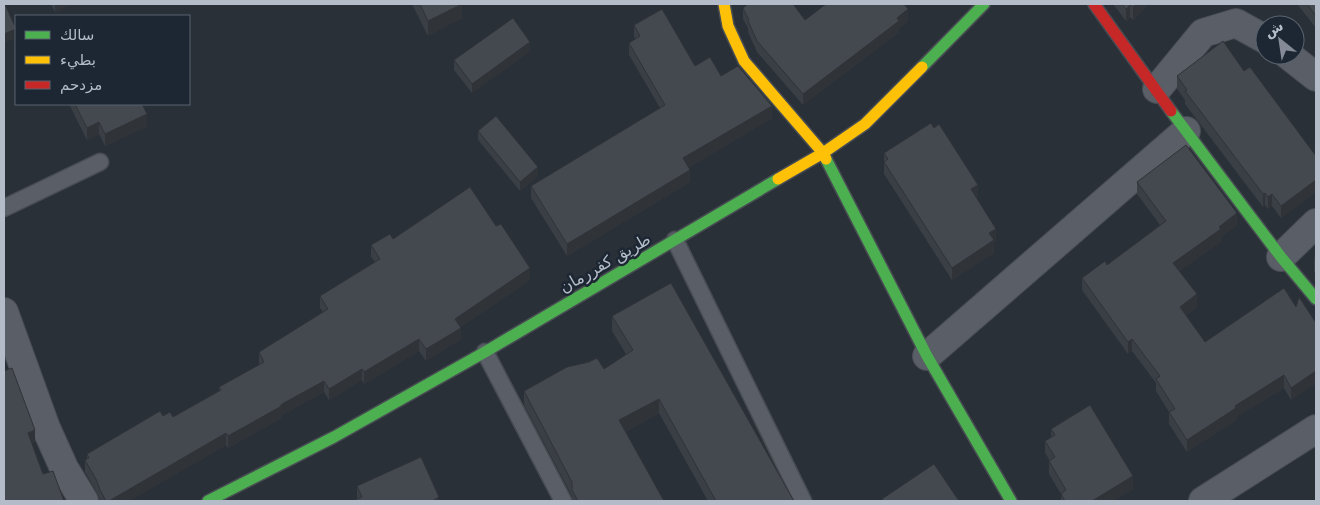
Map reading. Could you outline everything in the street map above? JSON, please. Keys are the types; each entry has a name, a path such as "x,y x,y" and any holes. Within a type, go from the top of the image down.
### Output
{"street":[{"path":"724,4 728,26 744,60 823,153 927,356 1011,501"},
{"name":"طريق كفررمان","path":"208,501 334,437 485,352 823,153 865,124 984,4"},
{"path":"1094,4 1186,131 1281,257 1316,299"},
{"path":"1157,89 1203,33 1236,23 1255,34"},
{"path":"1301,65 1316,76"},
{"path":"927,356 1186,131"},
{"path":"1281,257 1316,223"},
{"path":"4,312 46,428 64,468 84,501"},
{"path":"1204,501 1316,429"}],"lane":[{"path":"4,208 100,162"},
{"path":"675,240 803,501"},
{"path":"485,352 563,501"}],"building":[{"path":"4,4 5,4 15,29 4,34"},
{"path":"420,4 462,4 428,21"},
{"path":"748,4 793,4 805,20 826,4 904,4 908,9 897,18 899,21 803,94 757,41 743,8"},
{"path":"1122,4 1136,4 1133,7 1130,5 1126,9"},
{"path":"1307,4 1316,4 1316,16"},
{"path":"662,9 695,66 710,57 721,76 738,66 772,106 683,158 690,170 567,244 531,186 665,105 629,43 640,36 634,25"},
{"path":"513,18 530,42 472,84 454,60"},
{"path":"1223,41 1244,71 1250,67 1316,156 1316,180 1281,206 1272,194 1268,197 1265,193 1263,194 1185,91 1187,90 1177,76"},
{"path":"76,105 142,105 147,114 105,134 99,122 87,128"},
{"path":"496,116 538,167 520,182 478,131"},
{"path":"931,123 934,128 939,124 978,185 971,189 996,229 989,233 994,240 952,268 884,162 888,159 884,153"},
{"path":"1186,145 1237,213 1219,227 1221,229 1173,263 1197,294 1180,307 1205,342 1284,288 1296,307 1299,297 1316,323 1316,371 1291,388 1284,375 1235,406 1236,408 1187,440 1169,412 1175,409 1156,379 1160,376 1132,339 1128,342 1082,278 1105,261 1107,265 1166,221 1137,182"},
{"path":"470,187 496,226 501,224 530,268 455,319 461,328 426,349 419,339 364,372 362,369 329,389 324,381 228,436 226,433 106,501 85,460 89,458 87,454 160,411 163,416 170,412 173,417 221,390 219,387 264,362 259,352 328,309 320,296 380,259 371,245 390,234 393,239"},
{"path":"671,283 794,501 716,501 659,399 619,420 664,501 578,501 572,490 572,482 524,391 567,367 589,362 597,358 604,369 633,350 612,316"},
{"path":"12,368 35,430 28,433 43,474 53,471 64,501 4,501 4,371"},
{"path":"1090,405 1133,476 1092,501 1065,501 1061,494 1066,490 1049,461 1055,457 1045,441 1055,435 1051,429"},
{"path":"421,457 439,497 434,501 353,501 362,497 357,486"},
{"path":"934,464 959,501 884,501 882,499"}],"traffic: fast":[{"path":"922,67 984,4"},
{"path":"1171,111 1281,257 1316,299"},
{"path":"826,159 927,356 1011,501"},
{"path":"208,501 334,437 485,352 778,179"}],"traffic: slow":[{"path":"724,4 728,26 744,61 823,153 826,159"},
{"path":"778,179 823,153 865,124 922,67"}],"traffic: jam":[{"path":"1094,4 1171,111"}]}
